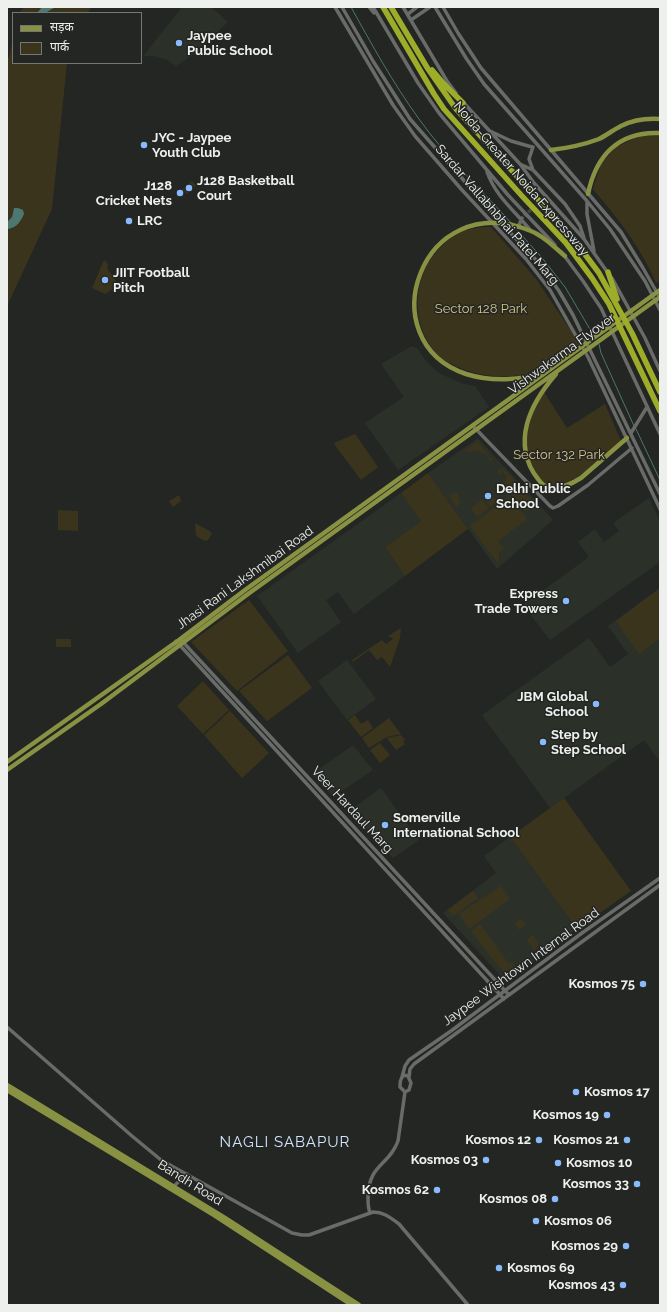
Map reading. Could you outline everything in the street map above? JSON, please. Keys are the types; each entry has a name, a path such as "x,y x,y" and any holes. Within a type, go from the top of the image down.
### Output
{"highway":[{"name":"Noida-Greater Noida Expressway","path":"383,7 444,109 566,243 592,278 609,304 660,411"},
{"name":"Noida-Greater Noida Expressway","path":"392,7 428,70 456,109 572,237 599,273 620,309 660,392"},
{"path":"418,52 444,84 464,103"},
{"path":"608,272 620,309"}],"main road":[{"path":"551,150 575,147 585,144 601,138 620,126 642,119 660,119"},
{"path":"588,194 598,163 609,149 628,137 640,134 660,133"},
{"path":"553,368 539,374 511,380 471,376 451,368 434,356 422,337 417,325 414,296 420,272 433,250 450,236 466,227 477,224 502,224 531,231 551,244 565,256"},
{"name":"Vishwakarma Flyover","path":"495,410 520,395 553,368 660,290"},
{"name":"Vishwakarma Flyover","path":"474,428 660,297"},
{"path":"561,368 535,401 530,412 524,438 525,451 529,466 543,485 549,488 555,488 573,483 582,478 627,438"},
{"name":"Jhasi Rani Lakshmibai Road","path":"7,770 101,704 251,586 474,428 495,410"},
{"name":"Jhasi Rani Lakshmibai Road","path":"7,762 180,642"},
{"name":"Bandh Road","path":"7,1085 279,1252 359,1305"},
{"name":"Bandh Road","path":"7,1090 172,1187 352,1305"}],"street":[{"name":"Sardar Vallabhbhai Patel Marg","path":"335,7 368,65 415,136 462,190 526,259 550,290 588,357 632,448 652,497 660,509"},
{"name":"Sardar Vallabhbhai Patel Marg","path":"342,7 373,61 410,119 502,224 539,263 559,291 573,315 632,431 660,494"},
{"path":"369,7 380,20"},
{"path":"373,7 418,83 440,113 508,195 565,256 583,281 601,308 660,434"},
{"path":"403,7 447,81 464,103 520,164 534,183 584,239 608,272 621,292 660,371"},
{"path":"408,14 417,7"},
{"path":"412,20 430,7"},
{"path":"435,7 466,58 484,84 587,201 610,230 645,281 660,310"},
{"path":"443,7 461,39 481,68 621,232 660,297"},
{"path":"487,129 511,141 532,148"},
{"path":"533,170 529,159 532,148 536,144"},
{"path":"520,164 533,170 574,215 580,226 584,239"},
{"path":"486,169 494,188 506,204 523,217 531,231"},
{"path":"548,195 553,191"},
{"path":"587,201 587,214 595,254"},
{"path":"517,227 523,217"},
{"path":"645,281 649,279"},
{"path":"632,431 647,406"},
{"path":"474,428 553,508 588,485 632,448"},
{"name":"Veer Hardaul Marg","path":"180,642 509,995"},
{"name":"Veer Hardaul Marg","path":"180,642 504,999"},
{"name":"Jaypee Wishtown Internal Road","path":"402,1077 406,1062 501,995 582,933 660,878"},
{"name":"Jaypee Wishtown Internal Road","path":"405,1092 409,1090 410,1087 410,1069 414,1064 660,885"},
{"path":"7,1027 132,1136 162,1160 296,1234 309,1235 370,1213 381,1213 392,1218 399,1224 468,1305"},
{"path":"370,1213 368,1209 369,1182 374,1173 396,1147 405,1092 400,1087 402,1077 406,1075 409,1077"},
{"path":"172,1187 187,1174"}],"shaded area":[{"name":"Jaypee Public School","path":"182,7 211,7 228,22 190,57 176,66 167,60 154,56 145,56 144,55"},
{"path":"412,346 417,348 426,361 439,373 461,383 475,386 489,407 398,470 365,423 404,397 381,364"},
{"name":"Delhi Public School","path":"478,438 553,520 497,569 428,473"},
{"path":"401,493 421,521 385,547 405,576 354,614 338,592 326,600 341,622 298,653 257,596"},
{"path":"649,498 660,521 660,562 550,640 523,605 589,557 578,542 595,529 604,542 619,531 613,523"},
{"path":"660,588 660,762 644,740 550,808 482,715 589,638 610,667 628,654 608,626"},
{"path":"347,660 376,699 347,720 318,681"},
{"path":"353,745 373,770 333,797 312,774"},
{"name":"Somerville International School","path":"381,788 419,840 393,858 349,811"},
{"path":"510,837 577,929 506,982 443,913 496,873 484,856"}],"green space":[{"path":"24,7 42,7 38,12 20,12"},
{"path":"56,7 92,7 88,12 47,12"},
{"path":"12,44 12,64 67,64 52,209 7,304 7,228 13,228 13,211 12,217 7,222 7,59 9,57"},
{"path":"639,136 660,136 660,281 656,283 644,258 628,234 593,189 601,164 615,148"},
{"name":"J128 Basketball Court","path":"191,181 196,185 187,194 182,190"},
{"name":"Sector 128 Park","path":"491,227 536,279 580,344 562,359 550,366 527,374 514,376 490,376 466,370 444,360 436,353 427,340 421,325 418,310 418,294 421,278 428,264 437,251 455,236 469,229"},
{"name":"JIIT Football Pitch","path":"104,260 108,264 107,268 118,284 106,294 92,288"},
{"name":"Sector 132 Park","path":"544,392 567,428 605,404 621,441 590,468 573,480 554,485 545,483 532,467 527,445 529,423"},
{"path":"355,434 378,467 361,480 334,444"},
{"path":"477,441 493,460 490,462 486,454 473,450 472,452 465,451"},
{"path":"501,468 504,469 535,503 529,510 524,510 504,483 507,476 502,471 500,475 498,474 498,470"},
{"path":"428,473 468,529 405,576 385,547 421,521 401,493"},
{"path":"455,492 458,495 458,498 460,498 460,503 456,507 448,494 451,495"},
{"path":"179,495 181,501 173,507 169,501"},
{"path":"493,496 497,501 490,507 486,501"},
{"path":"510,496 527,519 498,541 504,550 499,552 499,560 497,562 470,526"},
{"path":"482,500 489,508 477,517 471,508"},
{"path":"58,510 78,511 78,531 58,530"},
{"path":"195,523 210,531 212,534 208,540 205,541 196,536"},
{"path":"660,588 660,638 639,654 616,621"},
{"path":"249,600 288,651 237,691 191,642"},
{"path":"401,628 400,638 390,667 382,657 377,660 369,650 353,662 352,660 382,640 386,644 393,639 388,636"},
{"path":"56,639 71,639 71,647 56,647"},
{"path":"288,655 312,688 267,721 239,691"},
{"path":"203,681 229,710 203,734 177,706"},
{"path":"230,711 269,753 242,778 204,735"},
{"path":"355,715 361,724 368,720 373,728 361,737 348,720"},
{"path":"389,718 401,734 387,737 369,748 362,738"},
{"path":"401,735 405,740 403,741 405,744 396,750 387,738"},
{"path":"380,743 390,755 380,763 370,750"},
{"path":"564,798 631,891 577,929 510,837"},
{"path":"501,886 510,899 469,929 459,914"},
{"path":"473,891 478,898 453,916 448,910"},
{"path":"521,919 526,925 519,930 515,923"},
{"path":"480,924 509,964 513,962 515,966 504,972 489,955 471,931"},
{"path":"533,935 539,945 534,950 527,940"}],"water":[{"path":"42,7 56,7 47,12 38,12"},
{"path":"14,208 23,210 24,214 22,219 14,227 9,229 7,228 7,222 12,217"}],"waterway":[{"path":"351,7 375,50 419,119 452,160 513,225"},
{"path":"518,231 565,287 594,336"},
{"path":"599,344 601,353 634,426"},
{"path":"636,429 660,480"}],"tunnel":[{"path":"524,216 548,195"}],"place":[{"name":"Jaypee Public School","path":"179,43"},
{"name":"JYC - Jaypee Youth Club","path":"144,145"},
{"name":"J128 Basketball Court","path":"189,188"},
{"name":"J128 Cricket Nets","path":"180,193"},
{"name":"LRC","path":"129,221"},
{"name":"JIIT Football Pitch","path":"105,280"},
{"name":"Delhi Public School","path":"488,496"},
{"name":"Express Trade Towers","path":"566,601"},
{"name":"JBM Global School","path":"596,704"},
{"name":"Step by Step School","path":"543,742"},
{"name":"Somerville International School","path":"385,825"},
{"name":"Kosmos 75","path":"643,984"},
{"name":"Kosmos 17","path":"576,1092"},
{"name":"Kosmos 19","path":"607,1115"},
{"name":"Kosmos 12","path":"539,1140"},
{"name":"Kosmos 21","path":"627,1140"},
{"name":"Kosmos 03","path":"486,1160"},
{"name":"Kosmos 10","path":"558,1163"},
{"name":"Kosmos 33","path":"637,1184"},
{"name":"Kosmos 62","path":"437,1190"},
{"name":"Kosmos 08","path":"555,1199"},
{"name":"Kosmos 06","path":"536,1221"},
{"name":"Kosmos 29","path":"626,1246"},
{"name":"Kosmos 69","path":"499,1268"},
{"name":"Kosmos 43","path":"623,1285"}],"district":[{"name":"NAGLI SABAPUR","path":"285,1142"}]}
